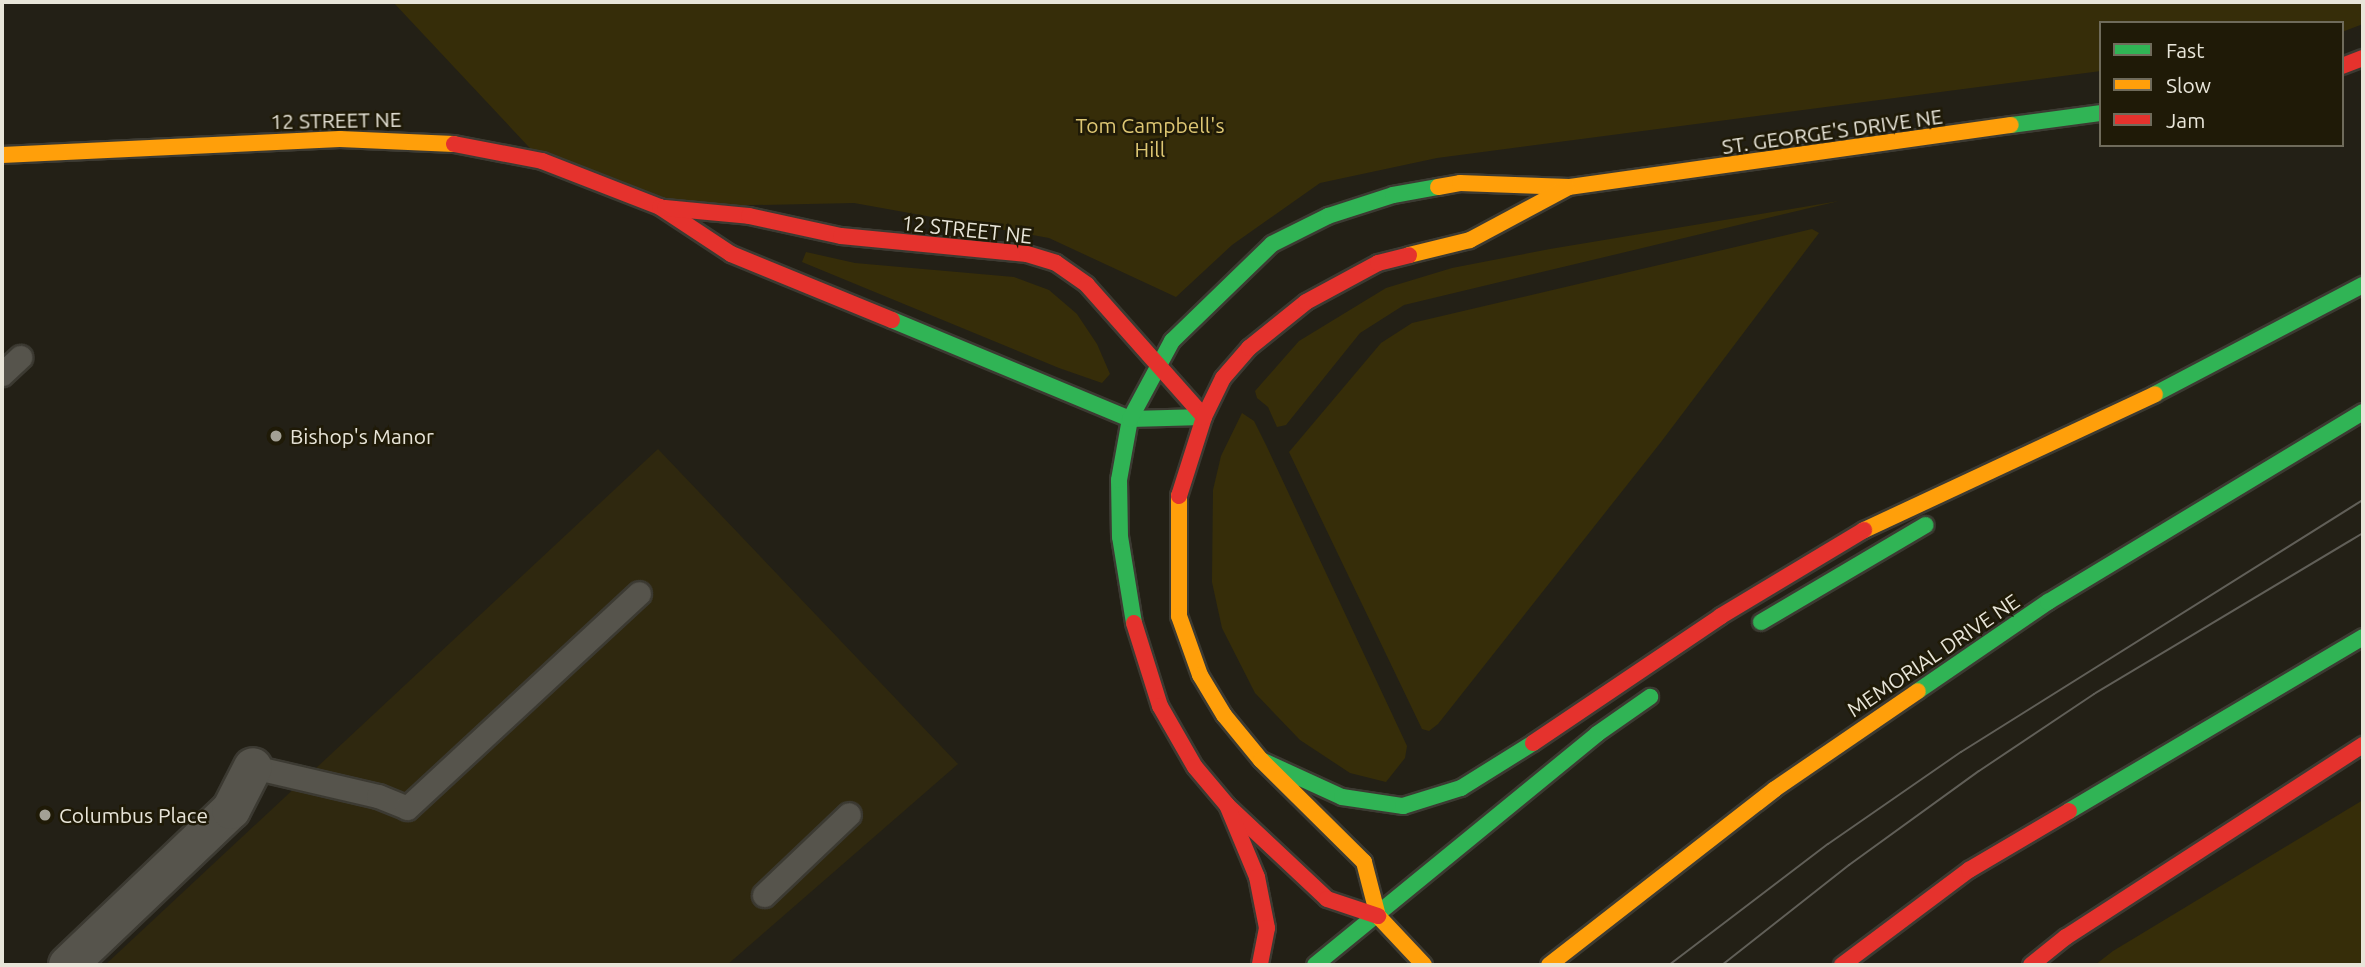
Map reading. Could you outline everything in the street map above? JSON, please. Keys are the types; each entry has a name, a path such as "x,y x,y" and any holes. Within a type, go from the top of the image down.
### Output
{"main road":[{"path":"2344,65 2363,58"},
{"name":"ST. GEORGE'S DRIVE NE","path":"1378,916 1327,899 1227,805 1195,766 1160,706 1136,637 1119,537 1119,480 1130,419 1155,366 1172,341 1218,293 1272,244 1328,216 1394,195 1460,183 1569,187 2099,113"},
{"name":"12 STREET NE","path":"2,155 340,139 432,141 542,161 660,207 731,254 1130,419"},
{"name":"ST. GEORGE'S DRIVE NE","path":"1419,960 1378,916 1364,862 1261,760 1224,715 1200,675 1179,616 1176,505 1204,417 1223,378 1240,358 1306,302 1378,263 1470,240 1569,187"},
{"name":"12 STREET NE","path":"660,207 749,216 841,236 1027,254 1056,263 1087,285 1155,366 1204,417"},
{"path":"1261,760 1342,797 1380,804 1403,806 1461,788 1721,616 1856,534 2096,424 2363,285"},
{"name":"MEMORIAL DRIVE NE","path":"1549,965 1775,789 2026,618 2363,412"},
{"path":"1130,419 1204,417"},
{"path":"1748,630 2096,424"},
{"path":"1842,965 1969,870 2363,636"},
{"path":"1315,965 1597,734 1661,689"},
{"path":"2031,965 2066,937 2363,745"},
{"path":"1227,805 1257,877 1267,928 1260,965"}],"street":[{"path":"68,965 230,810 253,767"}],"lane":[{"path":"2,374 20,357"},
{"path":"253,767 378,796 407,808 639,593"},
{"path":"764,895 849,814"}],"shaded area":[{"path":"658,449 958,764 727,965 105,965"}],"green space":[{"name":"Tom Campbell's Hill","path":"393,2 2363,2 2363,24 2344,31 2344,21 2099,21 2099,71 1437,158 1320,183 1232,245 1176,297 1049,238 854,203 660,207 542,161"},
{"path":"1839,201 1404,305 1360,333 1286,425 1277,427 1268,407 1257,398 1255,391 1299,341 1386,288 1452,268 1550,249"},
{"path":"1812,229 1819,233 1661,442 1438,724 1429,731 1422,729 1289,452 1381,343 1412,323"},
{"path":"806,252 855,263 1014,277 1049,290 1077,314 1097,344 1110,374 1102,383 1059,368 802,262"},
{"path":"1242,413 1254,421 1266,445 1407,746 1405,758 1386,782 1350,773 1300,740 1255,693 1222,628 1212,582 1213,490 1221,456"},
{"path":"2363,800 2363,965 2095,965 2113,951"}],"tram line":[{"path":"1669,965 1828,844 1961,752 2363,500"},
{"path":"1722,965 1849,865 1979,771 2094,694 2363,533"}],"traffic: fast":[{"path":"2011,125 2099,113"},
{"path":"1134,623 1120,537 1119,480 1130,419 1172,341 1272,244 1328,216 1393,195 1438,187"},
{"path":"2155,394 2363,285"},
{"path":"892,320 1130,419 1204,417"},
{"path":"1918,691 2048,602 2363,412"},
{"path":"1761,622 1926,525"},
{"path":"2069,811 2363,637"},
{"path":"1315,965 1597,734 1650,697"},
{"path":"1261,760 1342,797 1403,806 1461,788 1533,743"}],"traffic: slow":[{"path":"1438,187 1460,183 1569,187 2011,125"},
{"path":"2,155 340,139 454,144"},
{"path":"1409,255 1470,240 1567,188"},
{"path":"1864,530 2155,394"},
{"path":"1179,496 1179,616 1200,675 1224,715 1261,760 1364,862 1378,916 1424,965"},
{"path":"1549,965 1775,789 1918,691"}],"traffic: jam":[{"path":"2344,65 2363,58"},
{"path":"454,144 542,161 660,207 731,254 892,320"},
{"path":"665,208 749,216 841,236 1027,254 1056,263 1087,285 1204,417"},
{"path":"1179,496 1204,417 1223,378 1249,348 1306,302 1378,263 1409,255"},
{"path":"1533,743 1721,616 1864,530"},
{"path":"1134,623 1160,706 1195,767 1227,805 1327,899 1378,916"},
{"path":"2031,965 2066,937 2363,745"},
{"path":"1227,805 1257,877 1267,928 1260,965"},
{"path":"1842,965 1969,870 2069,811"}],"place":[{"name":"Bishop's Manor","path":"276,436"},
{"name":"Columbus Place","path":"45,815"}]}
